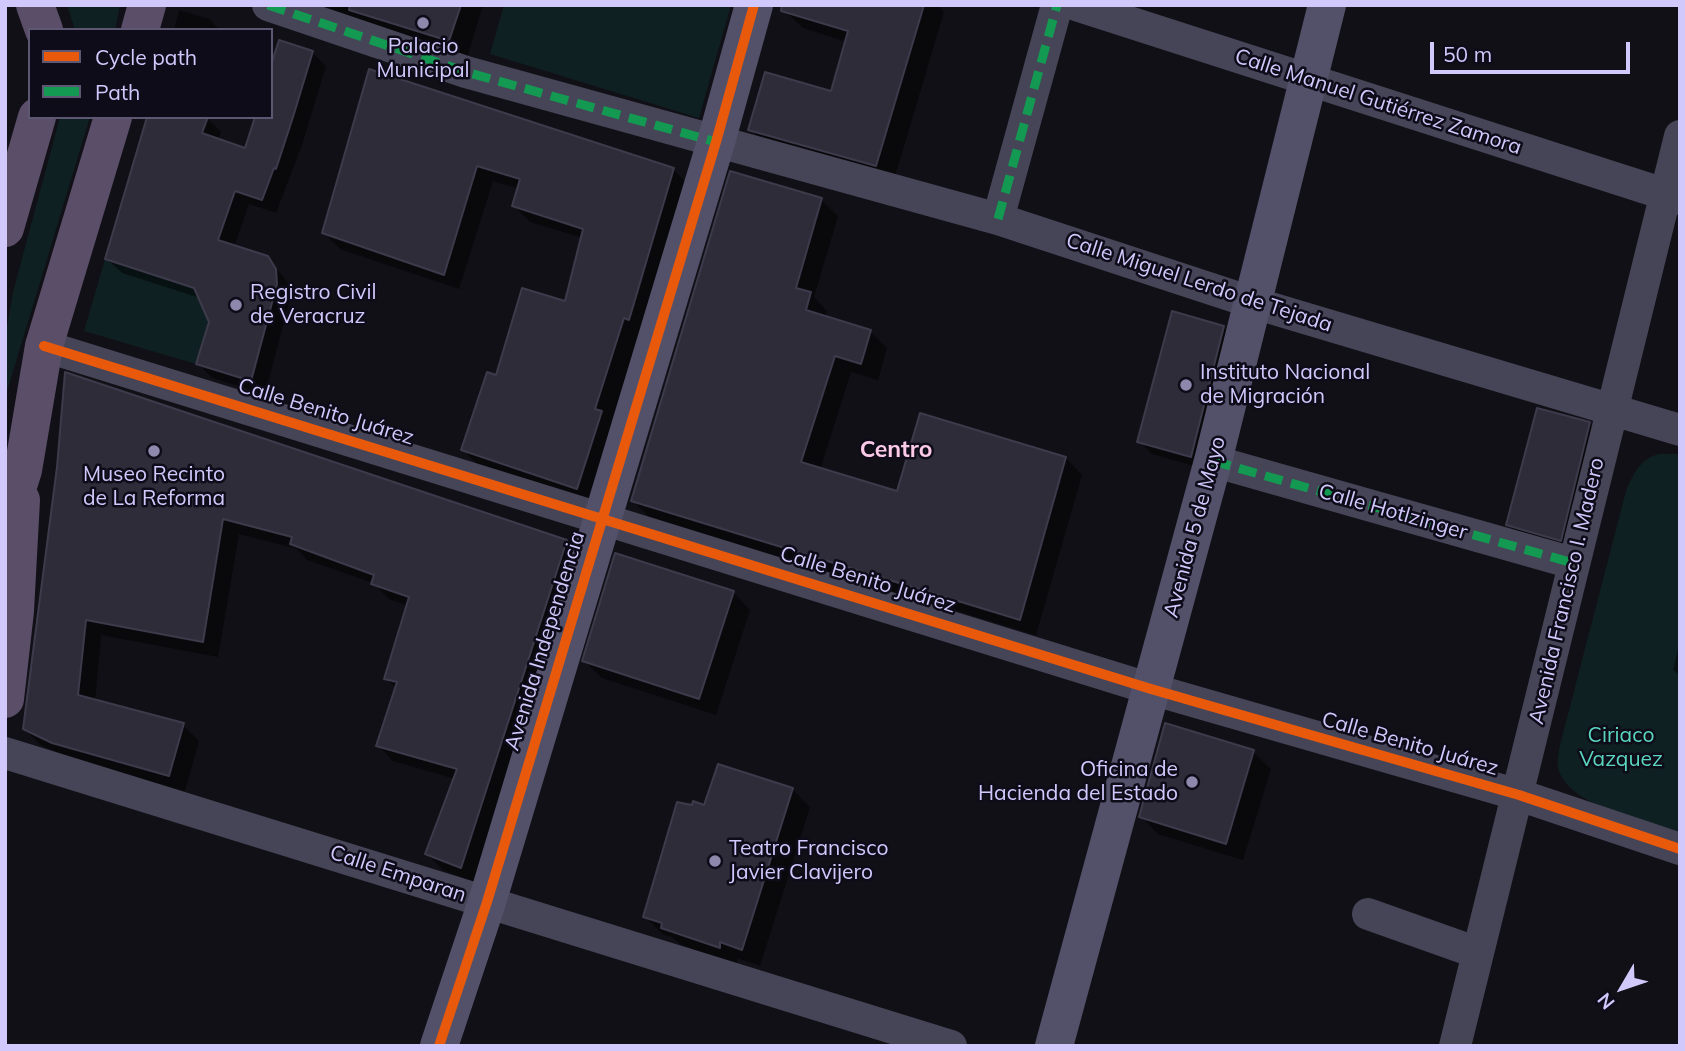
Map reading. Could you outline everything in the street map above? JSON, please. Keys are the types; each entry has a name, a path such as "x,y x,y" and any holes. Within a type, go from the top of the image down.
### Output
{"main road":[{"path":"35,5 43,28"},
{"path":"141,28 147,5"},
{"path":"5,228 36,119"},
{"path":"5,699 15,611 23,470 44,346 112,119"},
{"path":"5,527 23,470"}],"street":[{"name":"Calle Miguel Lerdo de Tejada","path":"268,5 466,72 998,219 1254,303 1680,430"},
{"name":"Avenida Independencia","path":"439,1046 486,902 716,142 754,5"},
{"path":"998,219 1057,5"},
{"name":"Calle Manuel Gutiérrez Zamora","path":"1076,5 1672,197"},
{"name":"Avenida 5 de Mayo","path":"1054,1046 1213,461 1326,5"},
{"name":"Avenida Francisco I. Madero","path":"1455,1046 1519,795 1611,408 1672,197 1680,136"},
{"name":"Calle Benito Juárez","path":"44,346 602,517 1151,690 1519,795 1680,849"},
{"name":"Calle Hotlzinger","path":"1213,461 1573,563"},
{"name":"Calle Emparan","path":"5,753 951,1046"},
{"path":"1368,914 1478,953"}],"green space":[{"path":"67,5 120,5 115,28 74,28"},
{"path":"504,5 731,5 699,118 490,54"},
{"path":"59,119 89,119 5,398 5,339 13,292"},
{"path":"105,259 194,288 209,322 196,364 84,331"},
{"name":"Ciriaco Vazquez","path":"1659,454 1680,454 1680,832 1591,802 1564,781 1558,767 1560,745 1626,491 1642,463"}],"building":[{"name":"Palacio Municipal","path":"350,5 461,5 449,41 349,10"},
{"path":"782,5 924,5 876,166 748,130 765,72 831,91 848,31 781,11"},
{"path":"279,40 313,51 276,169 274,168 262,200 235,191 218,240 268,256 276,269 277,284 251,381 196,364 209,322 194,288 105,259 146,119 207,119 202,133 245,148 254,119 273,119 273,59"},
{"path":"369,69 674,168 629,320 624,318 595,409 602,411 577,489 461,450 487,372 496,375 522,288 565,301 583,229 512,206 520,179 477,166 444,275 322,233"},
{"path":"730,171 822,198 796,288 811,292 806,310 871,330 861,364 835,356 801,462 897,491 920,413 1066,457 1020,620 631,501"},
{"name":"Instituto Nacional de Migración","path":"1172,311 1224,326 1191,457 1137,442"},
{"path":"65,372 567,540 461,868 425,854 457,769 376,746 397,682 384,679 409,597 371,584 374,575 290,544 292,537 223,519 203,642 86,620 78,695 184,723 169,776 52,743 23,729 57,467"},
{"path":"1537,408 1590,422 1561,541 1506,525"},
{"path":"615,553 734,591 699,699 582,661"},
{"name":"Oficina de Hacienda del Estado","path":"1165,723 1254,750 1226,844 1139,817"},
{"name":"Teatro Francisco Javier Clavijero","path":"718,764 793,788 742,950 720,942 720,948 661,928 662,923 643,917 677,802 692,805 693,801 704,805"}],"marked path":[{"path":"268,5 466,72 716,142"},
{"path":"998,219 1057,5"},
{"path":"1213,461 1573,563"}],"cycle path":[{"path":"439,1046 487,902 716,142 754,5"},
{"path":"44,346 1151,689 1519,795 1680,849"}],"place":[{"name":"Palacio Municipal","path":"423,23"},
{"name":"Registro Civil de Veracruz","path":"236,305"},
{"name":"Instituto Nacional de Migración","path":"1186,385"},
{"name":"Museo Recinto de La Reforma","path":"154,451"},
{"name":"Oficina de Hacienda del Estado","path":"1192,782"},
{"name":"Teatro Francisco Javier Clavijero","path":"715,861"}],"district":[{"name":"Centro","path":"896,450"}]}
